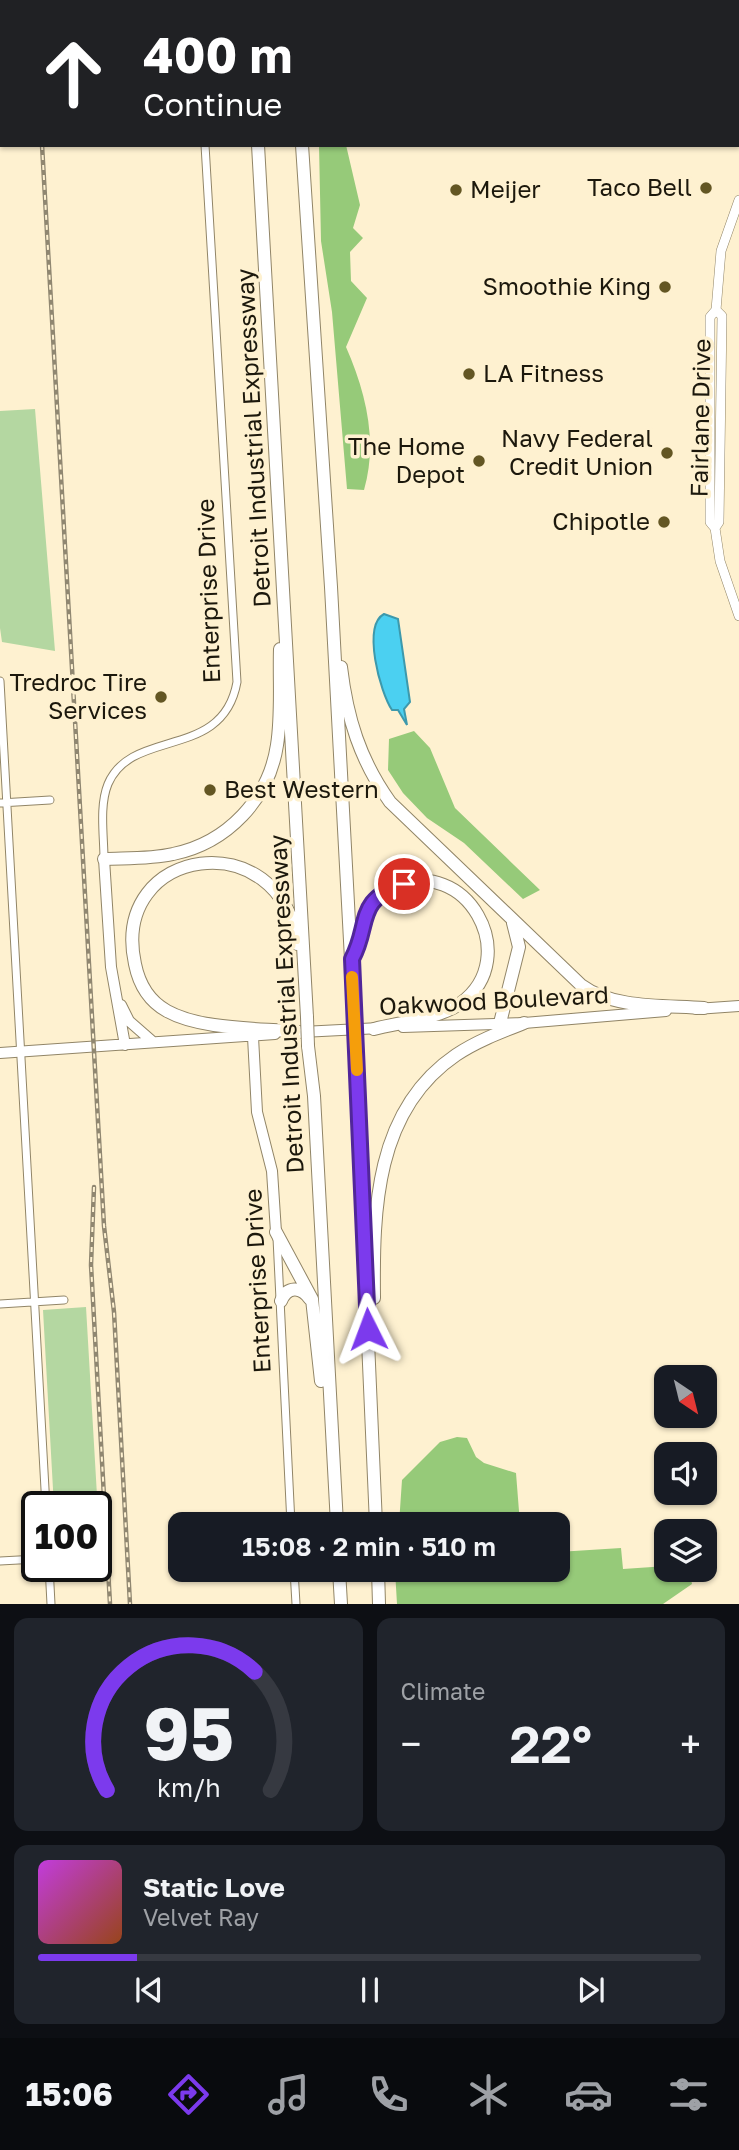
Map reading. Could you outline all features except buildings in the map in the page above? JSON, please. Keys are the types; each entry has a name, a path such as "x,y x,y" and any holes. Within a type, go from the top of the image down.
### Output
{"highway":[{"name":"Detroit Industrial Expressway","path":"258,147 308,1046 314,1109 334,1512"},
{"path":"302,147 352,959 376,1512"},
{"path":"104,859 161,856 202,844 241,818 261,791 274,763 279,730 278,586 281,551"},
{"path":"331,587 345,706 356,741 370,771 407,820 581,985 595,994 621,1001 704,1008"},
{"path":"299,1032 197,1022 181,1017 155,1002 137,975 134,958 132,940 142,904 153,886 185,865 224,862 250,871 273,888 292,919 306,990"},
{"path":"352,959 370,906 388,891 404,884 428,881 456,890 474,907 485,926 489,946 487,964 470,995 442,1012 374,1029"},
{"path":"500,1023 519,947 512,920"},
{"path":"370,1379 375,1311 373,1228 382,1170 393,1136 413,1098 438,1069 472,1045 524,1023"},
{"path":"276,1231 304,1280 313,1307 334,1512"},
{"path":"281,1301 288,1291 297,1289 306,1294 313,1307"},
{"path":"340,1582 341,1604"},
{"path":"378,1582 379,1604"}],"main road":[{"name":"Enterprise Drive","path":"104,859 108,939 125,1045"},
{"path":"114,984 129,1021 153,1042"},
{"name":"Oakwood Boulevard","path":"0,1053 299,1032 524,1023 739,1006"},
{"name":"Enterprise Drive","path":"253,1037 257,1112 272,1171 276,1231"}],"street":[{"name":"Enterprise Drive","path":"104,859 104,798 114,773 135,757 198,735 213,726 229,706 237,682 205,147"},
{"name":"Fairlane Drive","path":"739,200 721,251 716,310 722,316 719,522 715,528 720,561 739,616"},
{"path":"0,681 3,803 45,1491"},
{"path":"3,803 50,800"},
{"name":"Enterprise Drive","path":"276,1231 290,1512"},
{"path":"0,1304 64,1300"},
{"path":"0,1561 21,1560"},
{"path":"50,1582 51,1604"},
{"path":"295,1582 296,1604"}],"green space":[{"path":"319,147 346,147 360,205 353,228 363,238 350,252 351,281 367,298 346,347 368,417 370,453 364,490 347,489 332,312 321,241"},
{"path":"35,409 55,651 2,642 0,628 0,411"},
{"path":"414,731 430,748 455,808 540,890 523,899 464,843 427,818 403,793 388,770 389,739"},
{"path":"86,1307 97,1491 53,1491 43,1310"},
{"path":"457,1437 467,1438 476,1457 484,1463 516,1473 519,1512 400,1512 402,1480 440,1442"},
{"path":"621,1548 623,1569 654,1567 654,1582 692,1584 663,1604 397,1604 396,1582 570,1582 570,1551"}],"water":[{"path":"384,614 398,619 410,702 404,709 407,725 398,710 392,710 378,675 374,632"}],"railway":[{"path":"42,147 104,1226 114,1312 130,1604"},
{"path":"94,1187 91,1265 110,1604"}],"slow traffic":[{"path":"352,977 357,1070"}],"place":[{"name":"Taco Bell","path":"706,188"},
{"name":"Meijer","path":"456,190"},
{"name":"Smoothie King","path":"665,287"},
{"name":"LA Fitness","path":"469,374"},
{"name":"Navy Federal Credit Union","path":"667,453"},
{"name":"The Home Depot","path":"479,461"},
{"name":"Chipotle","path":"664,522"},
{"name":"Tredroc Tire Services","path":"161,697"},
{"name":"Best Western","path":"210,790"}],"route":[{"path":"368,1329 352,959 360,928 370,906 388,891 404,884"}]}
